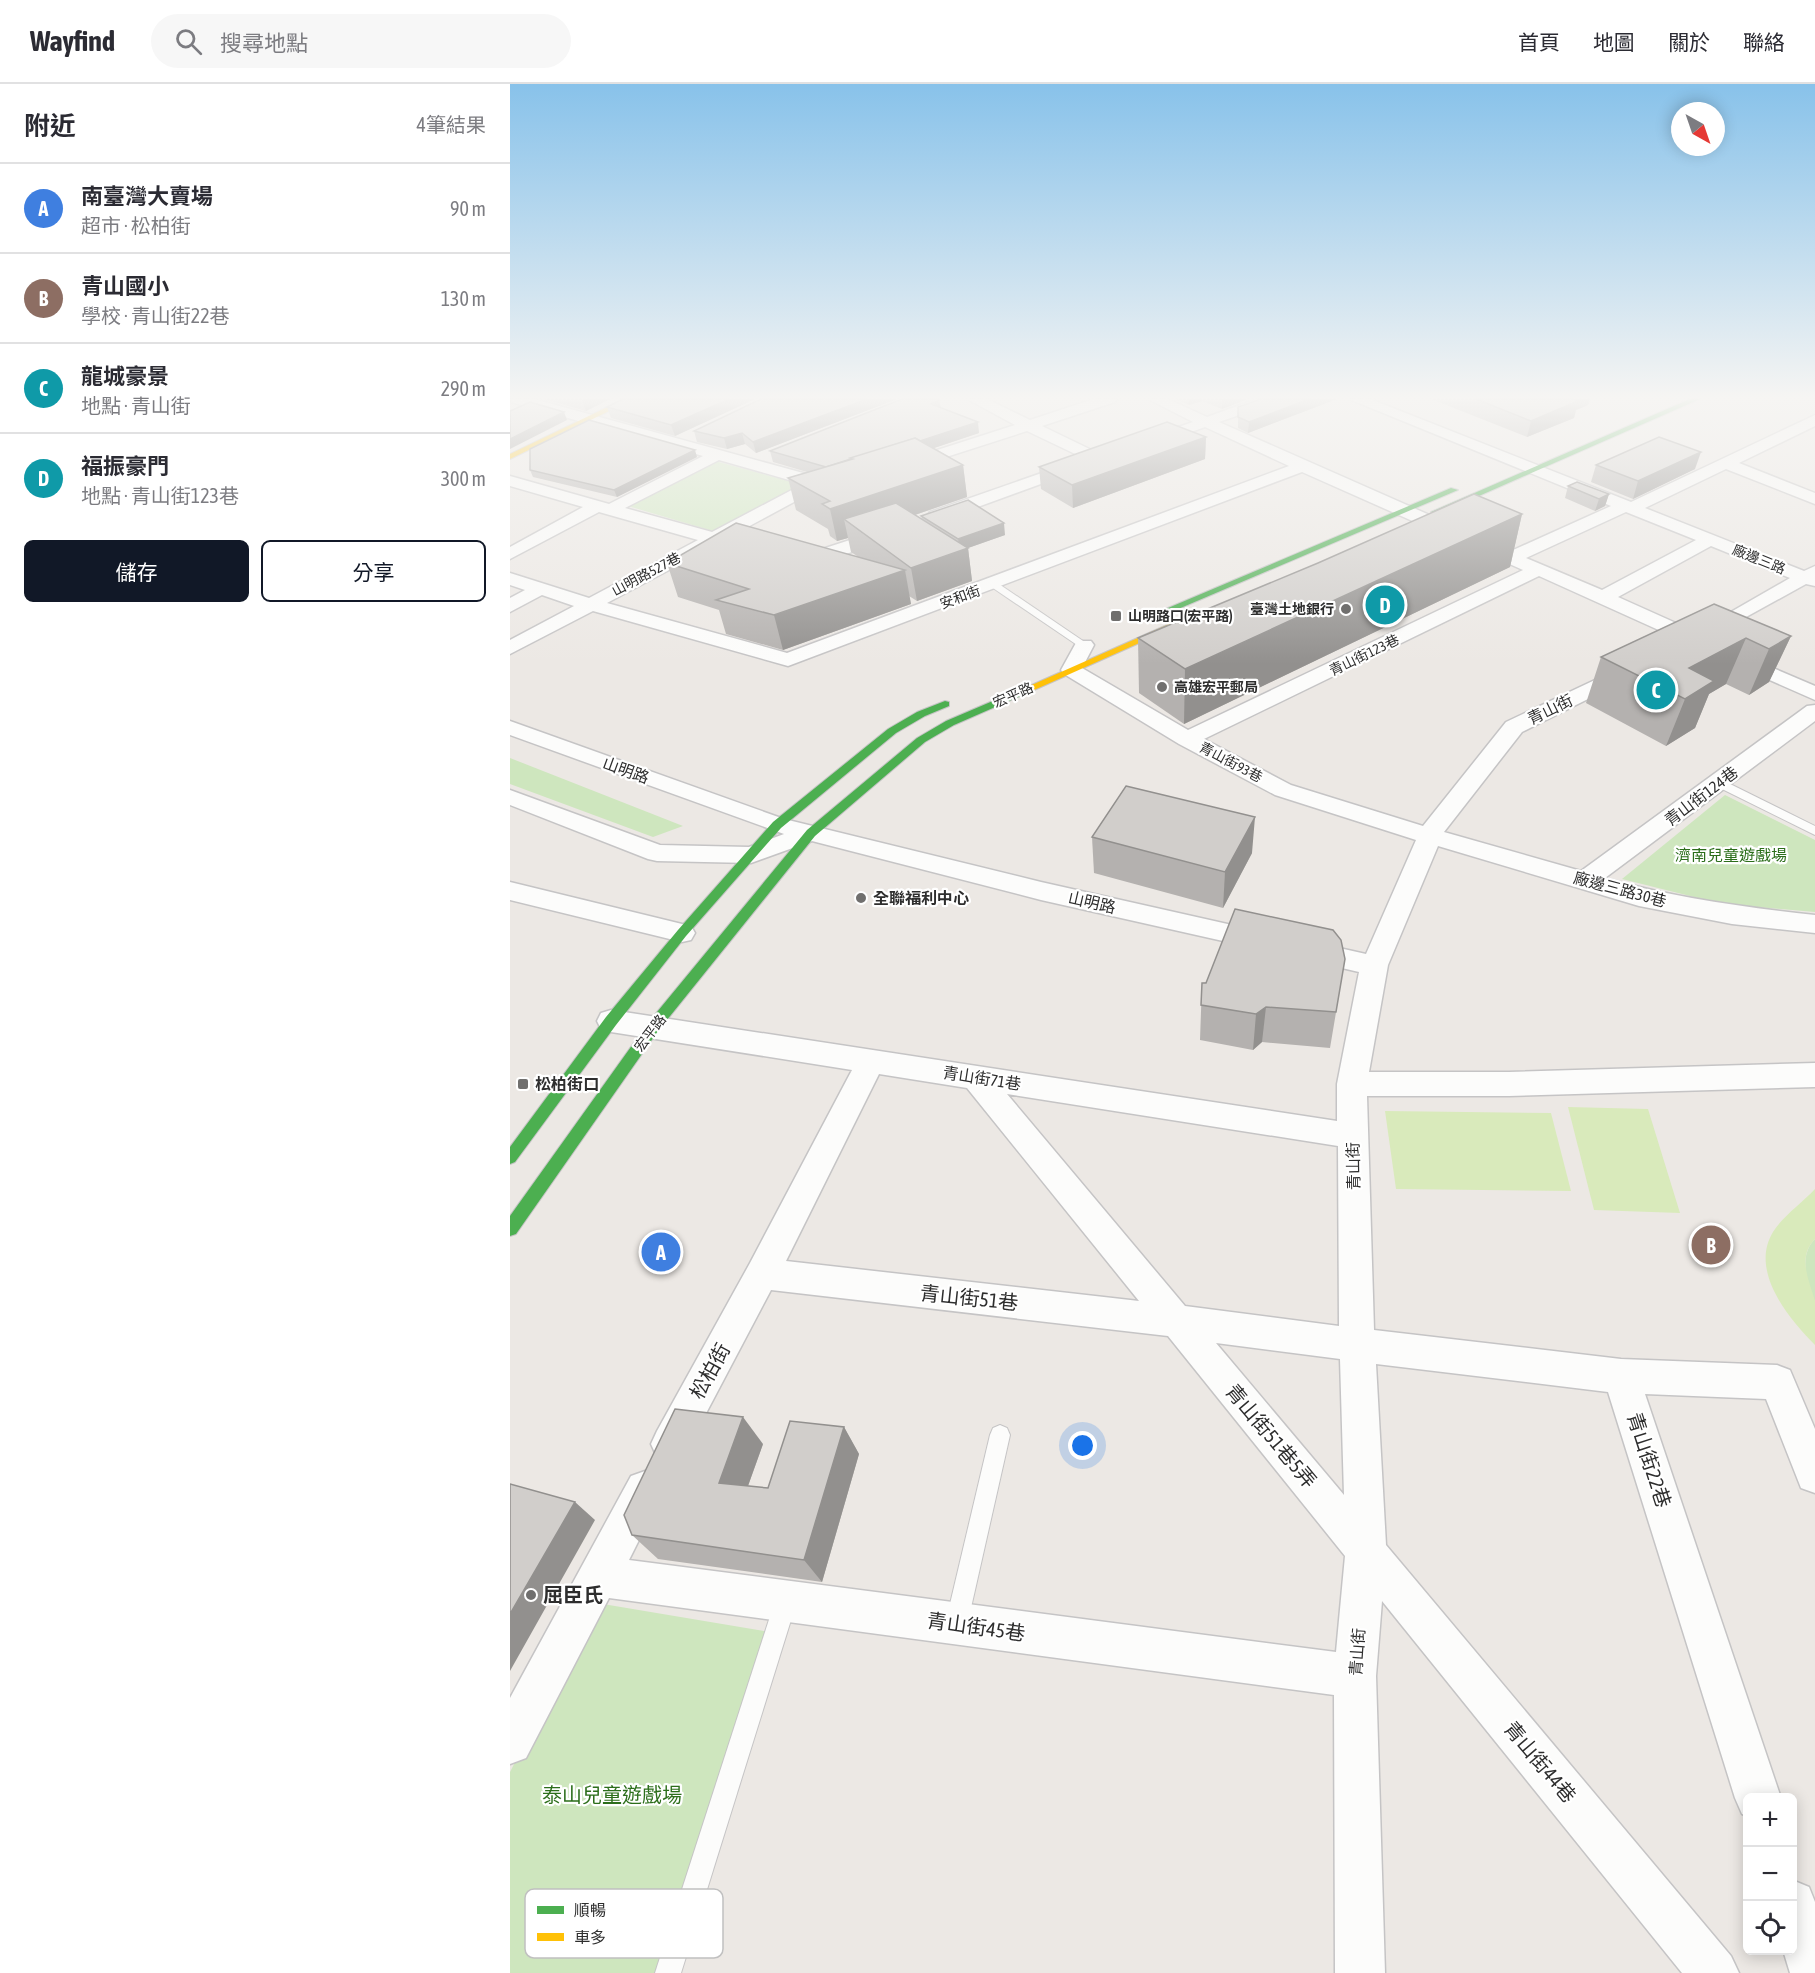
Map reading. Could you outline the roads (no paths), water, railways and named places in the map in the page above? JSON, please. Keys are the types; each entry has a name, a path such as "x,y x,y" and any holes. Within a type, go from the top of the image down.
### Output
{"street":[{"path":"531,487 773,555 818,556 1018,487"},
{"path":"510,554 648,487"},
{"name":"山明路527巷","path":"510,648 807,487"},
{"name":"安和街","path":"510,579 588,604 789,660 1247,487"},
{"path":"1350,487 1603,597 1815,694"},
{"path":"1354,547 1411,515 1468,487"},
{"path":"1139,622 1488,487"},
{"name":"廠邊三路","path":"1579,487 1811,577"},
{"path":"1511,558 1673,487"},
{"path":"1786,487 1815,499"},
{"path":"1603,597 1711,539"},
{"name":"青山街123巷","path":"1187,739 1539,569"},
{"path":"974,572 993,584"},
{"name":"青山街","path":"1360,1973 1355,1676 1366,1550 1357,1345 1352,1084 1374,965 1430,836 1514,727 1652,660 1711,647 1811,577"},
{"path":"510,606 540,590"},
{"name":"宏平路","path":"510,1229 653,1027 811,833 921,740 950,723 1067,662 1191,618"},
{"path":"1067,662 1089,643"},
{"name":"青山街93巷","path":"1067,662 1187,739 1283,789 1430,836"},
{"path":"510,1158 611,1021 682,933 777,825 892,731 921,714 953,700"},
{"name":"青山街124巷","path":"1586,880 1815,711"},
{"name":"山明路","path":"510,728 777,825 1041,891 1374,965"},
{"path":"510,797 657,853 751,855 811,833"},
{"name":"廠邊三路30巷","path":"1430,836 1639,897 1732,915 1815,924"},
{"path":"510,891 682,933"},
{"name":"青山街71巷","path":"611,1021 1352,1136"},
{"name":"松柏街","path":"510,1742 762,1274 872,1061"},
{"path":"1352,1084 1509,1084 1815,1075"},
{"path":"975,1077 1176,1321"},
{"name":"青山街51巷","path":"762,1274 1176,1321 1357,1345"},
{"name":"青山街51巷5弄","path":"1176,1321 1366,1550"},
{"path":"1357,1345 1621,1376 1777,1382 1815,1474"},
{"name":"青山街22巷","path":"1621,1376 1757,1793"},
{"name":"青山街44巷","path":"1366,1550 1714,1973"},
{"name":"青山街45巷","path":"598,1576 1355,1676"},
{"path":"1797,1919 1815,1973"}],"lane":[{"path":"993,584 1089,643"},
{"path":"1718,782 1815,831"},
{"path":"957,1624 1000,1435"},
{"path":"695,1889 786,1601"},
{"path":"668,1973 673,1958"}],"place":[{"name":"福振豪門","path":"1385,605"},
{"name":"臺灣土地銀行","path":"1346,609"},
{"name":"山明路口(宏平路)","path":"1116,616"},
{"name":"高雄宏平郵局","path":"1162,687"},
{"name":"龍城豪景","path":"1656,690"},
{"name":"全聯福利中心","path":"861,898"},
{"name":"松柏街口","path":"523,1084"},
{"name":"青山國小","path":"1711,1245"},
{"name":"南臺灣大賣場","path":"661,1252"},
{"name":"屈臣氏","path":"531,1595"}],"park label":[{"name":"濟南兒童遊戲場","path":"1731,855"},
{"name":"泰山兒童遊戲場","path":"612,1795"}]}
